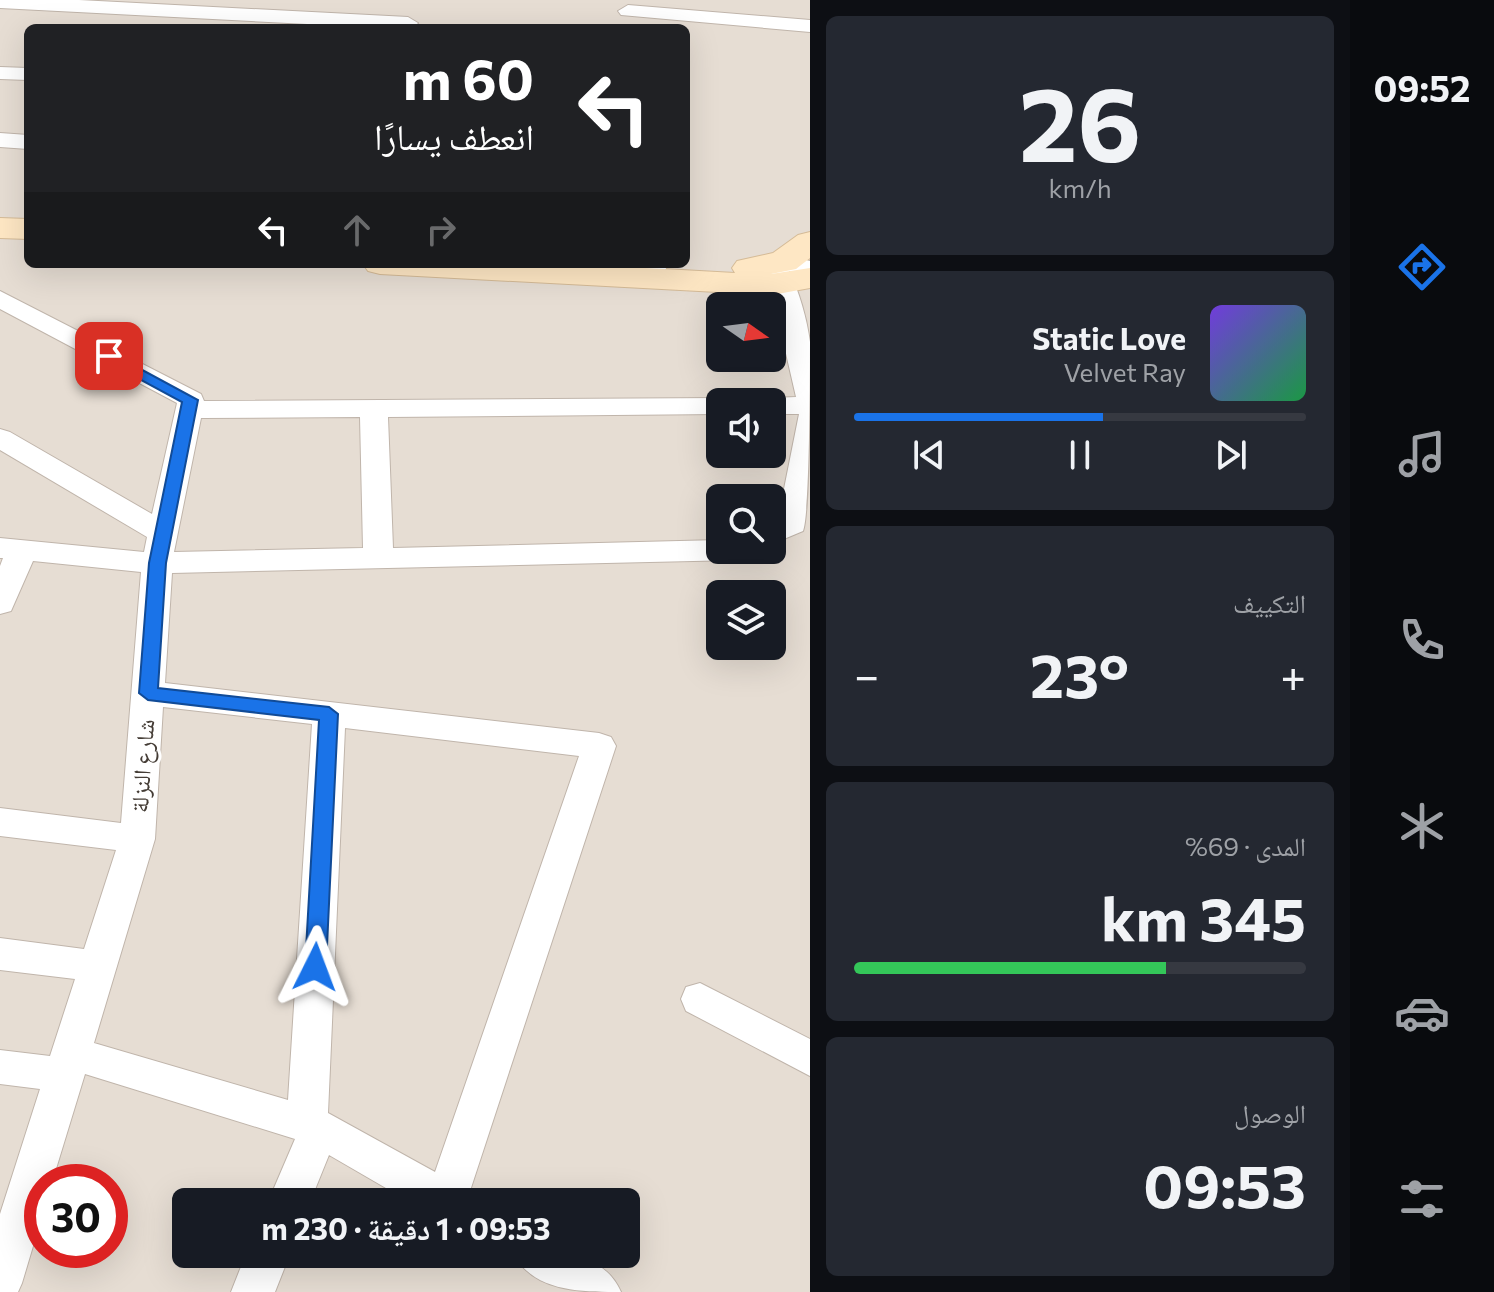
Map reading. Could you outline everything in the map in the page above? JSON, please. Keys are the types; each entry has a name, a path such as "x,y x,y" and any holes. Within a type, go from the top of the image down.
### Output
{"street":[{"path":"0,2 182,6 240,21 411,21"},
{"path":"627,13 810,26"},
{"path":"0,73 24,74"},
{"path":"0,140 24,142"},
{"path":"0,228 24,229"},
{"path":"0,237 24,238"},
{"path":"690,266 795,267"},
{"path":"690,267 795,267"},
{"path":"795,267 810,397"},
{"path":"0,299 191,400 188,410 706,406"},
{"path":"786,406 810,405"},
{"path":"374,409 378,559"},
{"name":"شارع النزلة","path":"0,1283 14,1194 68,1064 137,839 160,548 188,410"},
{"path":"786,527 792,524 810,418"},
{"path":"0,438 160,548"},
{"path":"0,603 11,549 160,548 378,559 706,551"},
{"path":"148,693 599,746 452,1188"},
{"path":"293,1188 313,1126 329,714"},
{"path":"0,822 137,839"},
{"path":"0,954 98,966"},
{"path":"700,999 810,1059"},
{"path":"0,1067 68,1064 313,1126 425,1188"},
{"path":"253,1292 262,1268"},
{"path":"559,1268 599,1292"}],"shaded area":[{"path":"0,0 810,0 810,1292 0,1292"}],"route":[{"path":"109,356 191,400 157,563 148,693 329,714 315,967"}]}
